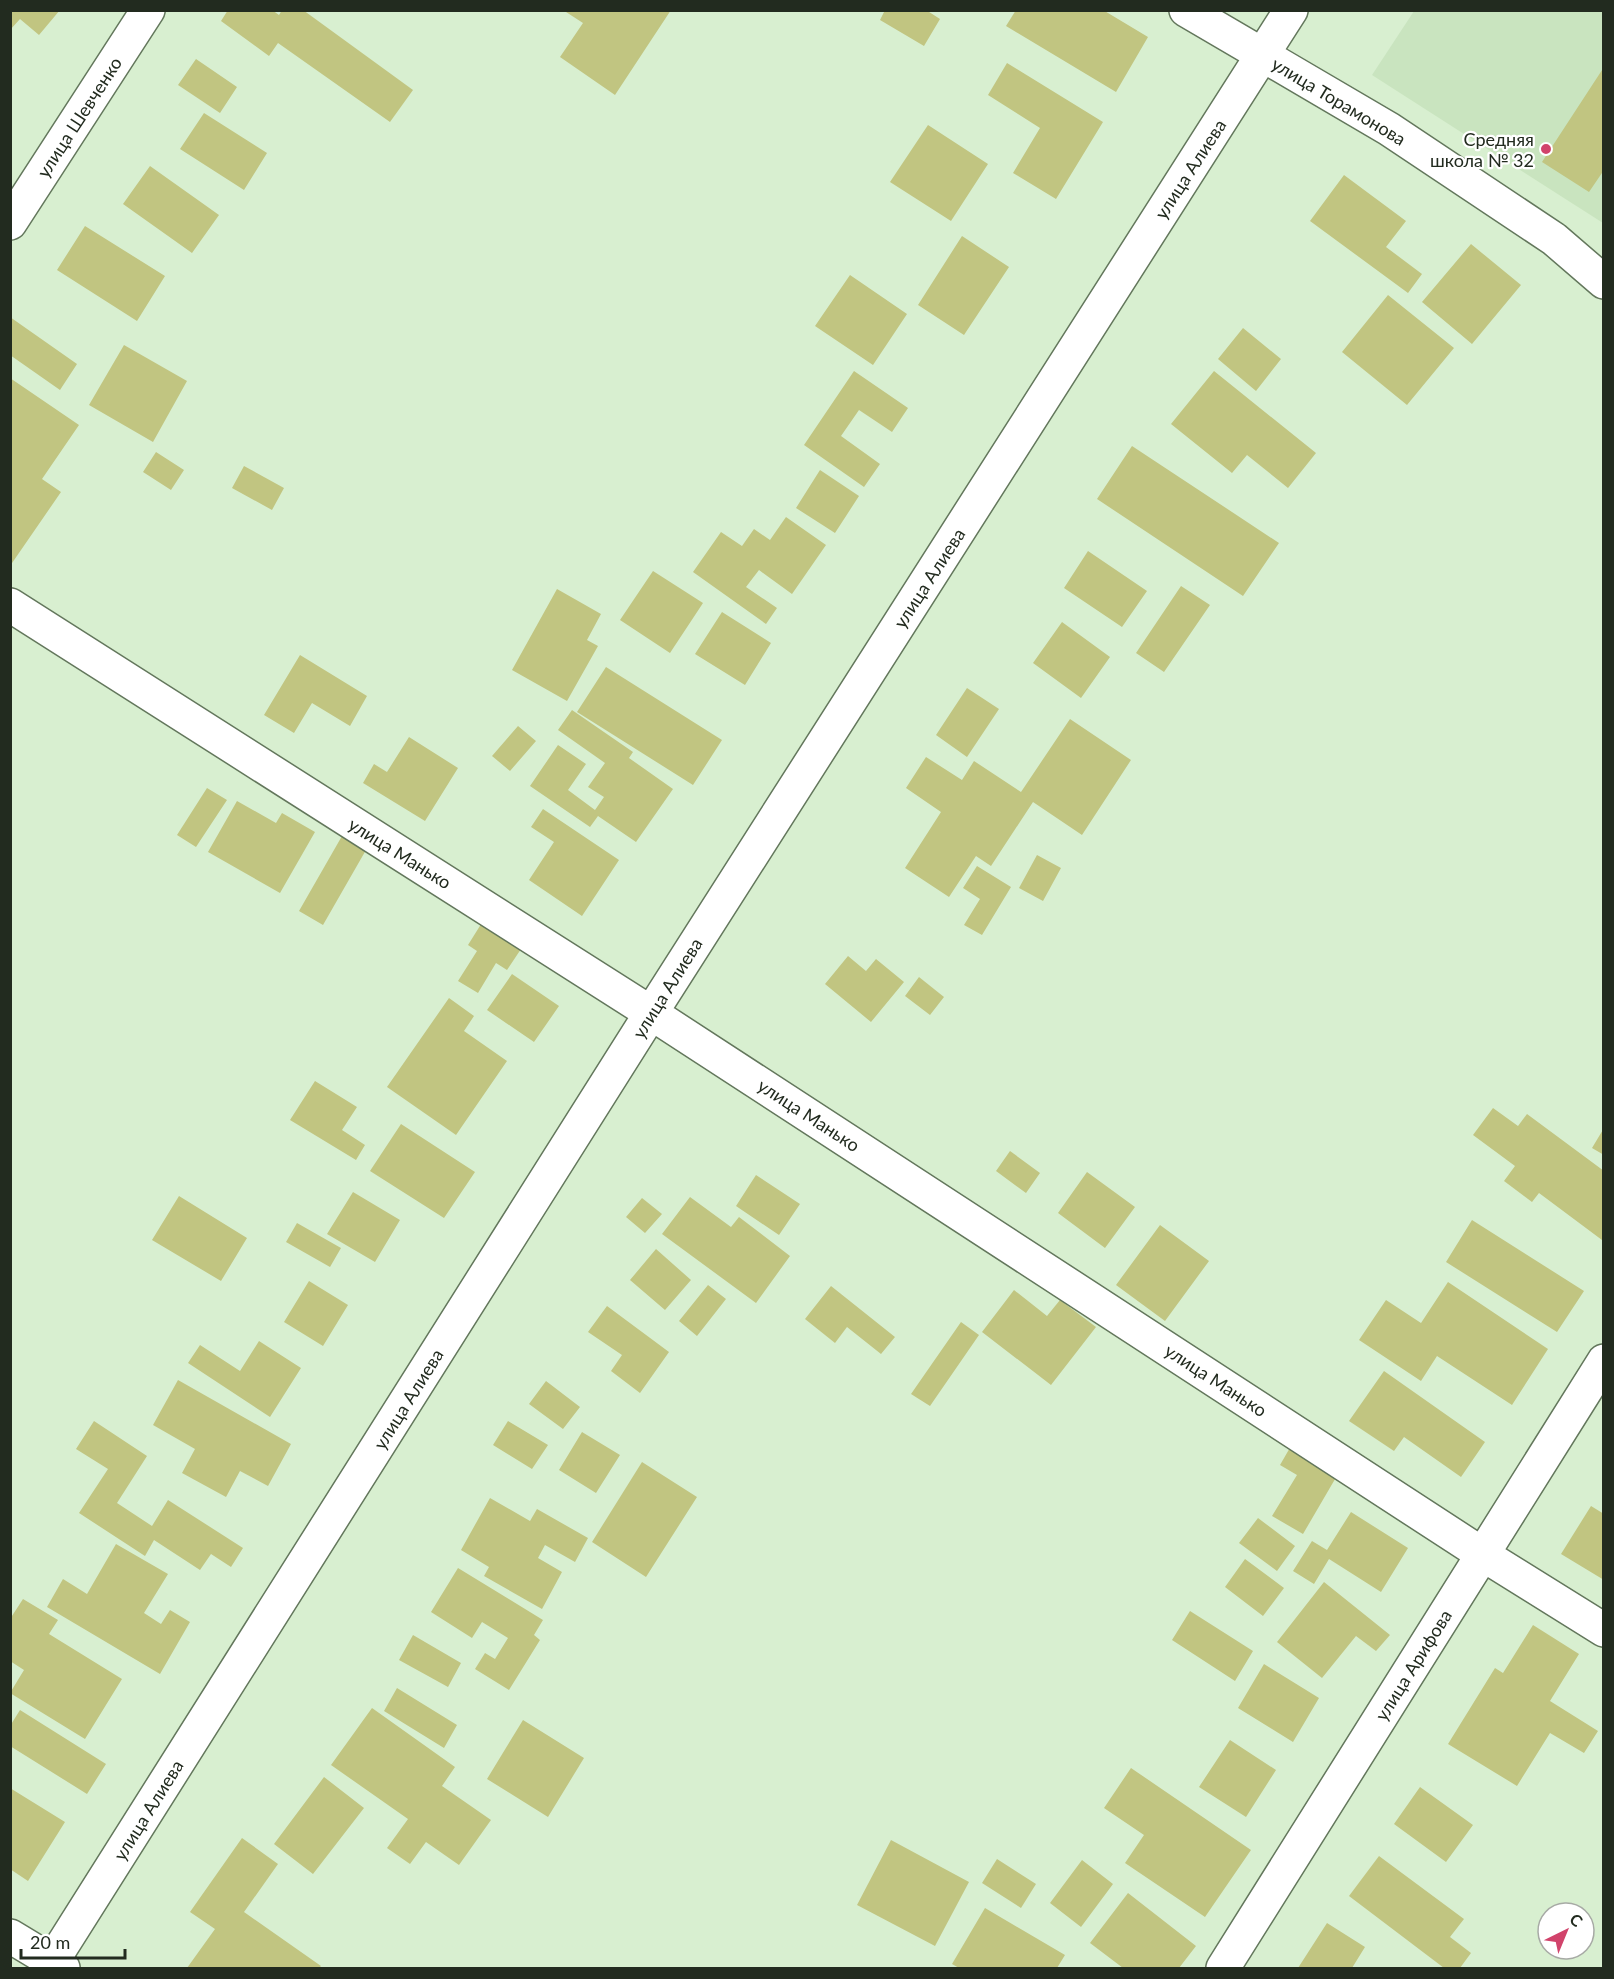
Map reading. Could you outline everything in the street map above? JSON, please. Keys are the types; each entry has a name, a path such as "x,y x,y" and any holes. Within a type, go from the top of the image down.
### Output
{"street":[{"name":"улица Шевченко","path":"10,223 148,10"},
{"name":"улица Торамонова","path":"1186,10 1389,129 1554,239 1604,282"},
{"name":"улица Алиева","path":"54,1966 651,1013 1291,10"},
{"name":"улица Манько","path":"10,605 651,1013 1482,1554 1604,1630"},
{"name":"улица Арифова","path":"1223,1968 1604,1361"},
{"path":"10,1936 54,1966"}],"shaded area":[{"name":"Средняя школа № 32","path":"1414,11 1603,11 1603,223 1372,75"}],"building":[{"path":"10,10 60,10 39,35 20,19 10,30"},
{"path":"228,10 272,10 279,15 282,10 303,10 413,90 390,122 278,43 269,56 221,21"},
{"path":"566,10 671,10 615,95 560,57 583,23"},
{"path":"885,10 926,10 940,19 924,46 880,20"},
{"path":"1016,10 1103,10 1148,37 1116,92 1006,26"},
{"path":"196,59 237,87 220,113 178,85"},
{"path":"1007,63 1103,122 1056,199 1013,173 1040,128 988,95"},
{"path":"1604,67 1604,170 1589,192 1542,162"},
{"path":"204,113 267,153 244,190 180,149"},
{"path":"928,125 988,164 951,221 890,182"},
{"path":"150,166 219,215 192,253 123,204"},
{"path":"1344,175 1406,221 1386,247 1422,274 1408,293 1310,221"},
{"path":"85,226 165,276 137,321 57,270"},
{"path":"962,236 1009,267 964,335 918,305"},
{"path":"1471,244 1521,285 1472,344 1422,302"},
{"path":"850,275 907,314 873,365 815,326"},
{"path":"1388,295 1454,348 1407,405 1342,352"},
{"path":"10,317 77,364 60,390 10,355"},
{"path":"1243,328 1281,359 1256,391 1218,359"},
{"path":"124,345 187,381 153,442 89,405"},
{"path":"854,371 908,408 892,432 859,410 841,436 880,464 864,487 804,445"},
{"path":"1214,371 1316,453 1288,488 1247,455 1232,473 1171,424"},
{"path":"10,378 79,425 42,479 61,492 10,566"},
{"path":"1132,446 1279,543 1243,596 1097,499"},
{"path":"156,452 184,470 171,490 143,472"},
{"path":"244,466 284,488 272,510 232,488"},
{"path":"820,470 859,496 835,533 796,508"},
{"path":"786,517 826,545 792,594 759,570 746,587 777,608 766,624 693,572 721,532 742,546 754,529 770,540"},
{"path":"1088,551 1147,591 1122,627 1064,588"},
{"path":"653,571 703,603 670,653 620,620"},
{"path":"1181,586 1210,605 1164,672 1136,653"},
{"path":"557,589 601,614 587,640 598,646 567,701 512,670"},
{"path":"722,612 771,643 745,685 695,654"},
{"path":"1062,622 1110,657 1081,698 1033,663"},
{"path":"300,655 367,696 350,726 312,703 294,733 264,715"},
{"path":"606,667 722,740 693,785 577,712"},
{"path":"967,688 999,709 967,757 936,735"},
{"path":"572,710 633,752 629,758 673,789 636,842 598,816 590,827 530,786 558,745 586,764 568,790 595,810 604,797 588,787 605,763 558,730"},
{"path":"1070,719 1131,760 1082,835 1033,802 991,866 976,856 949,897 905,868 941,812 906,788 926,757 962,780 974,761 1021,792"},
{"path":"518,726 536,741 510,771 492,756"},
{"path":"409,737 458,768 425,821 363,783 374,764 387,772"},
{"path":"207,788 227,800 196,847 177,835"},
{"path":"237,801 276,823 282,813 315,832 280,893 208,852"},
{"path":"543,809 619,860 582,916 529,880 554,842 531,827"},
{"path":"342,836 366,850 323,925 299,911"},
{"path":"1037,855 1061,868 1043,901 1019,888"},
{"path":"977,866 1011,887 982,935 964,925 980,899 963,888"},
{"path":"483,921 523,946 507,970 496,963 478,993 458,981 477,951 468,945"},
{"path":"848,956 866,971 876,959 904,982 871,1022 825,984"},
{"path":"512,974 559,1006 534,1042 487,1010"},
{"path":"919,977 944,997 930,1015 905,996"},
{"path":"449,998 474,1016 464,1031 507,1061 456,1135 387,1087"},
{"path":"315,1081 357,1107 342,1130 365,1145 356,1160 290,1120"},
{"path":"1493,1108 1518,1126 1527,1114 1604,1171 1602,1240 1539,1193 1532,1202 1504,1181 1515,1166 1473,1135"},
{"path":"401,1124 475,1172 444,1218 370,1171"},
{"path":"1604,1128 1604,1155 1592,1148"},
{"path":"1010,1151 1040,1173 1026,1193 996,1171"},
{"path":"1087,1172 1135,1207 1105,1248 1058,1213"},
{"path":"756,1175 800,1204 779,1235 736,1206"},
{"path":"353,1192 400,1220 375,1262 327,1234"},
{"path":"179,1196 247,1238 221,1281 152,1240"},
{"path":"690,1197 731,1227 739,1217 790,1256 756,1303 662,1234"},
{"path":"642,1198 662,1214 645,1233 626,1217"},
{"path":"1472,1220 1584,1291 1557,1332 1446,1262"},
{"path":"297,1223 341,1248 330,1267 286,1242"},
{"path":"1160,1225 1209,1261 1165,1321 1116,1285"},
{"path":"656,1249 691,1280 665,1310 630,1280"},
{"path":"309,1281 348,1305 323,1346 284,1322"},
{"path":"1448,1282 1548,1349 1512,1405 1437,1356 1421,1381 1359,1340 1386,1300 1421,1323"},
{"path":"708,1285 726,1299 697,1336 679,1321"},
{"path":"831,1286 895,1337 881,1354 847,1327 835,1343 805,1319"},
{"path":"1014,1290 1047,1316 1060,1300 1096,1327 1051,1385 982,1332"},
{"path":"607,1306 669,1352 640,1393 611,1371 622,1355 588,1332"},
{"path":"961,1322 979,1335 930,1406 911,1394"},
{"path":"259,1341 301,1368 270,1417 188,1363 200,1345 240,1371"},
{"path":"1384,1371 1485,1442 1461,1477 1404,1437 1394,1451 1349,1421"},
{"path":"178,1380 291,1444 268,1486 240,1471 226,1497 182,1473 195,1449 153,1425"},
{"path":"546,1381 580,1407 563,1429 529,1404"},
{"path":"94,1421 147,1456 117,1503 152,1526 168,1500 243,1548 231,1567 211,1554 200,1570 154,1540 145,1556 79,1513 108,1469 76,1449"},
{"path":"508,1421 548,1445 532,1469 493,1445"},
{"path":"582,1432 620,1455 596,1493 559,1470"},
{"path":"1291,1446 1338,1474 1303,1534 1272,1516 1297,1475 1280,1465"},
{"path":"642,1462 697,1497 646,1577 592,1542"},
{"path":"490,1498 530,1521 537,1509 588,1538 575,1562 545,1545 538,1558 562,1572 542,1609 484,1576 489,1567 461,1550"},
{"path":"1591,1506 1604,1514 1604,1580 1561,1554"},
{"path":"1351,1512 1408,1548 1381,1592 1329,1559 1314,1584 1293,1571 1312,1541 1327,1550"},
{"path":"1258,1518 1295,1546 1277,1571 1239,1543"},
{"path":"116,1544 168,1574 144,1613 161,1624 170,1610 190,1622 160,1674 47,1607 63,1579 87,1594"},
{"path":"1245,1559 1284,1588 1263,1616 1225,1587"},
{"path":"458,1568 543,1620 534,1635 540,1640 509,1690 475,1669 485,1653 495,1659 508,1638 482,1622 472,1638 431,1612"},
{"path":"1324,1582 1390,1635 1376,1651 1356,1636 1322,1678 1277,1642"},
{"path":"23,1599 58,1620 49,1634 122,1679 85,1739 10,1693 24,1670 10,1661 10,1619"},
{"path":"1190,1611 1253,1651 1235,1681 1172,1640"},
{"path":"1533,1625 1579,1654 1550,1701 1598,1731 1584,1753 1550,1733 1517,1786 1448,1744 1495,1668 1503,1673"},
{"path":"413,1635 461,1663 448,1687 399,1660"},
{"path":"1264,1664 1319,1698 1293,1742 1238,1708"},
{"path":"397,1688 457,1725 444,1748 384,1711"},
{"path":"372,1708 455,1767 442,1786 491,1820 459,1865 426,1842 410,1864 387,1848 408,1819 331,1765"},
{"path":"20,1710 106,1764 87,1794 10,1746 10,1726"},
{"path":"523,1720 584,1758 548,1817 487,1779"},
{"path":"1230,1740 1276,1770 1246,1817 1199,1787"},
{"path":"1131,1768 1251,1850 1205,1917 1125,1863 1144,1835 1104,1808"},
{"path":"324,1777 364,1808 313,1874 274,1844"},
{"path":"1420,1787 1473,1825 1446,1862 1394,1824"},
{"path":"10,1788 65,1822 28,1881 10,1869"},
{"path":"242,1838 278,1864 244,1912 321,1966 319,1968 187,1968 215,1929 190,1912"},
{"path":"891,1840 969,1882 935,1946 857,1905"},
{"path":"1379,1856 1464,1919 1450,1937 1471,1953 1460,1968 1444,1968 1349,1896"},
{"path":"997,1859 1036,1884 1021,1908 982,1883"},
{"path":"1082,1860 1113,1884 1081,1927 1050,1903"},
{"path":"1128,1893 1196,1946 1179,1968 1123,1968 1090,1943"},
{"path":"985,1908 1065,1955 1057,1968 959,1968 952,1964"},
{"path":"1327,1923 1365,1947 1352,1968 1298,1968"}],"place":[{"name":"Средняя школа № 32","path":"1546,149"}]}
